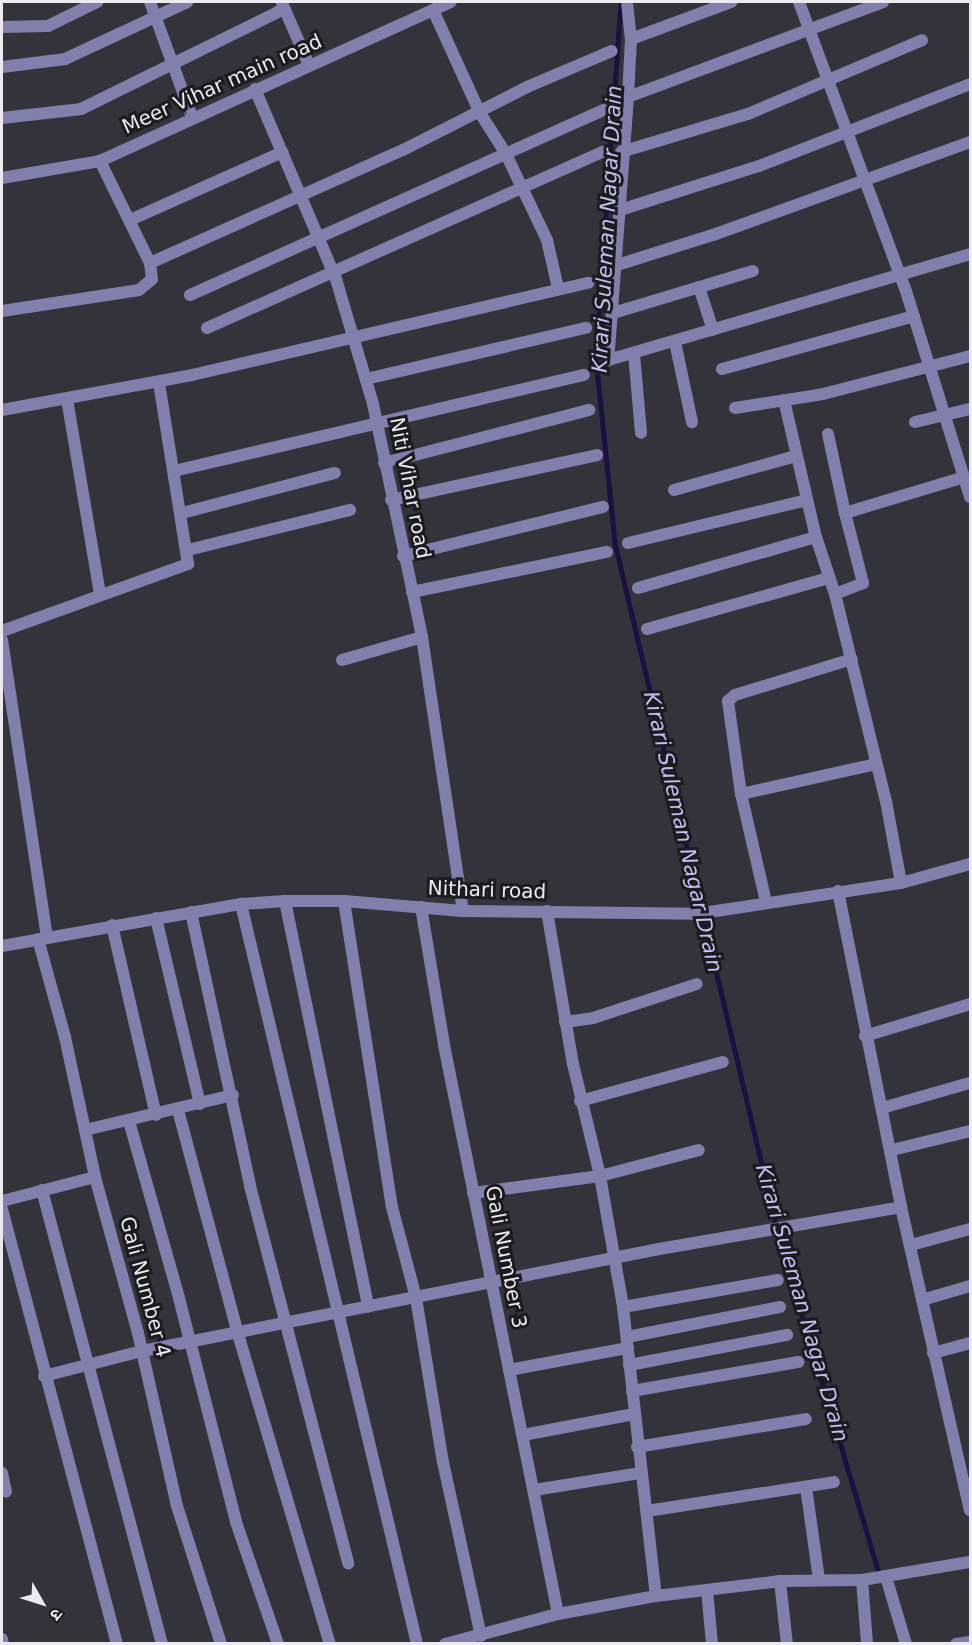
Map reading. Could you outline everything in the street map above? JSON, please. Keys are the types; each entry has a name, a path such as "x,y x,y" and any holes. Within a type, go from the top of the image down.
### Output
{"street":[{"path":"2,27 48,26 97,2"},
{"path":"150,2 158,17 192,117"},
{"path":"2,67 65,58 187,2"},
{"name":"Meer Vihar main road","path":"2,178 100,161 192,117 451,2"},
{"path":"627,2 631,39 628,97 621,152 617,265 608,360 970,254"},
{"path":"631,39 731,2"},
{"path":"799,2 901,276 945,416 965,469 970,497"},
{"path":"628,97 883,2"},
{"path":"2,118 81,109 282,5 309,65"},
{"path":"433,10 480,113 506,154 547,240 558,288"},
{"path":"621,152 709,128 922,39"},
{"path":"150,262 480,113 527,87 612,51"},
{"path":"620,210 759,166 970,84"},
{"name":"Niti Vihar road","path":"255,89 284,152 334,275 366,380 422,637 463,911"},
{"path":"190,295 320,240 603,110"},
{"path":"617,265 970,142"},
{"path":"130,220 284,152"},
{"path":"207,328 334,275 522,187 603,152"},
{"path":"2,311 139,290 152,279 150,262 100,161"},
{"path":"613,313 753,271"},
{"path":"2,410 159,382 588,282"},
{"path":"699,287 713,330"},
{"path":"722,369 914,316"},
{"path":"366,380 586,328"},
{"path":"675,342 692,422"},
{"path":"634,354 641,433"},
{"path":"735,408 784,400 930,368 970,356"},
{"path":"174,471 584,375"},
{"path":"2,631 188,564 188,550 159,382"},
{"path":"67,399 100,595"},
{"path":"784,400 816,537 835,594 852,659 902,883"},
{"path":"915,422 970,409"},
{"path":"384,463 589,410"},
{"path":"828,434 863,583 835,594"},
{"path":"391,500 597,455"},
{"path":"674,490 796,456"},
{"path":"845,513 965,469"},
{"path":"182,513 335,473"},
{"path":"628,543 807,500"},
{"path":"403,555 603,507"},
{"path":"188,550 350,510"},
{"path":"638,588 816,537"},
{"path":"412,592 607,552"},
{"path":"647,629 829,578"},
{"path":"342,660 422,637"},
{"name":"Gali Number 4","path":"2,640 43,938 94,1177 142,1351 177,1506 221,1644"},
{"path":"766,902 741,794 728,704 731,697 852,659"},
{"path":"741,794 876,764"},
{"name":"Nithari road","path":"2,946 241,904 285,901 344,901 463,911 700,914 766,902 902,883 970,864"},
{"path":"838,891 865,1036 892,1150 901,1207 970,1510"},
{"path":"285,901 368,1307"},
{"path":"344,901 392,1207 416,1298 443,1462 481,1636"},
{"path":"241,904 417,1644"},
{"name":"Gali Number 3","path":"421,907 490,1283 558,1614"},
{"path":"547,911 580,1101 600,1176 613,1260 624,1307 637,1447 647,1511 656,1596"},
{"path":"191,912 233,1095 250,1186 348,1563"},
{"path":"156,918 200,1104"},
{"path":"112,925 156,1115"},
{"path":"565,1022 593,1018 697,984"},
{"path":"865,1036 970,1004"},
{"path":"580,1101 723,1062"},
{"path":"882,1108 970,1083"},
{"path":"85,1130 178,1110 233,1095"},
{"path":"178,1110 238,1334 330,1644"},
{"path":"129,1121 191,1343 236,1522 278,1644"},
{"path":"892,1150 970,1131"},
{"path":"473,1193 600,1176 699,1150"},
{"path":"2,1201 94,1177"},
{"path":"42,1190 162,1644"},
{"path":"44,1376 142,1351 490,1283 901,1207"},
{"path":"2,1209 44,1376 117,1644"},
{"path":"911,1245 970,1228"},
{"path":"624,1307 778,1280"},
{"path":"922,1300 970,1286"},
{"path":"509,1370 780,1307"},
{"path":"629,1365 787,1335"},
{"path":"933,1353 970,1342"},
{"path":"632,1391 798,1362"},
{"path":"523,1435 634,1414"},
{"path":"637,1447 806,1419"},
{"path":"2,1473 6,1492"},
{"path":"534,1490 640,1473"},
{"path":"647,1511 834,1482"},
{"path":"806,1487 819,1580"},
{"path":"445,1644 558,1614 656,1596 780,1581 876,1578 970,1562"},
{"path":"867,1644 876,1578"},
{"path":"876,1578 906,1644"},
{"path":"780,1581 787,1644"},
{"path":"707,1590 712,1644"},
{"path":"2,1639 3,1644"},
{"path":"956,1644 970,1642"}],"waterway":[{"name":"Kirari Suleman Nagar Drain","path":"621,2 596,358 615,543 780,1241 880,1577"}]}
